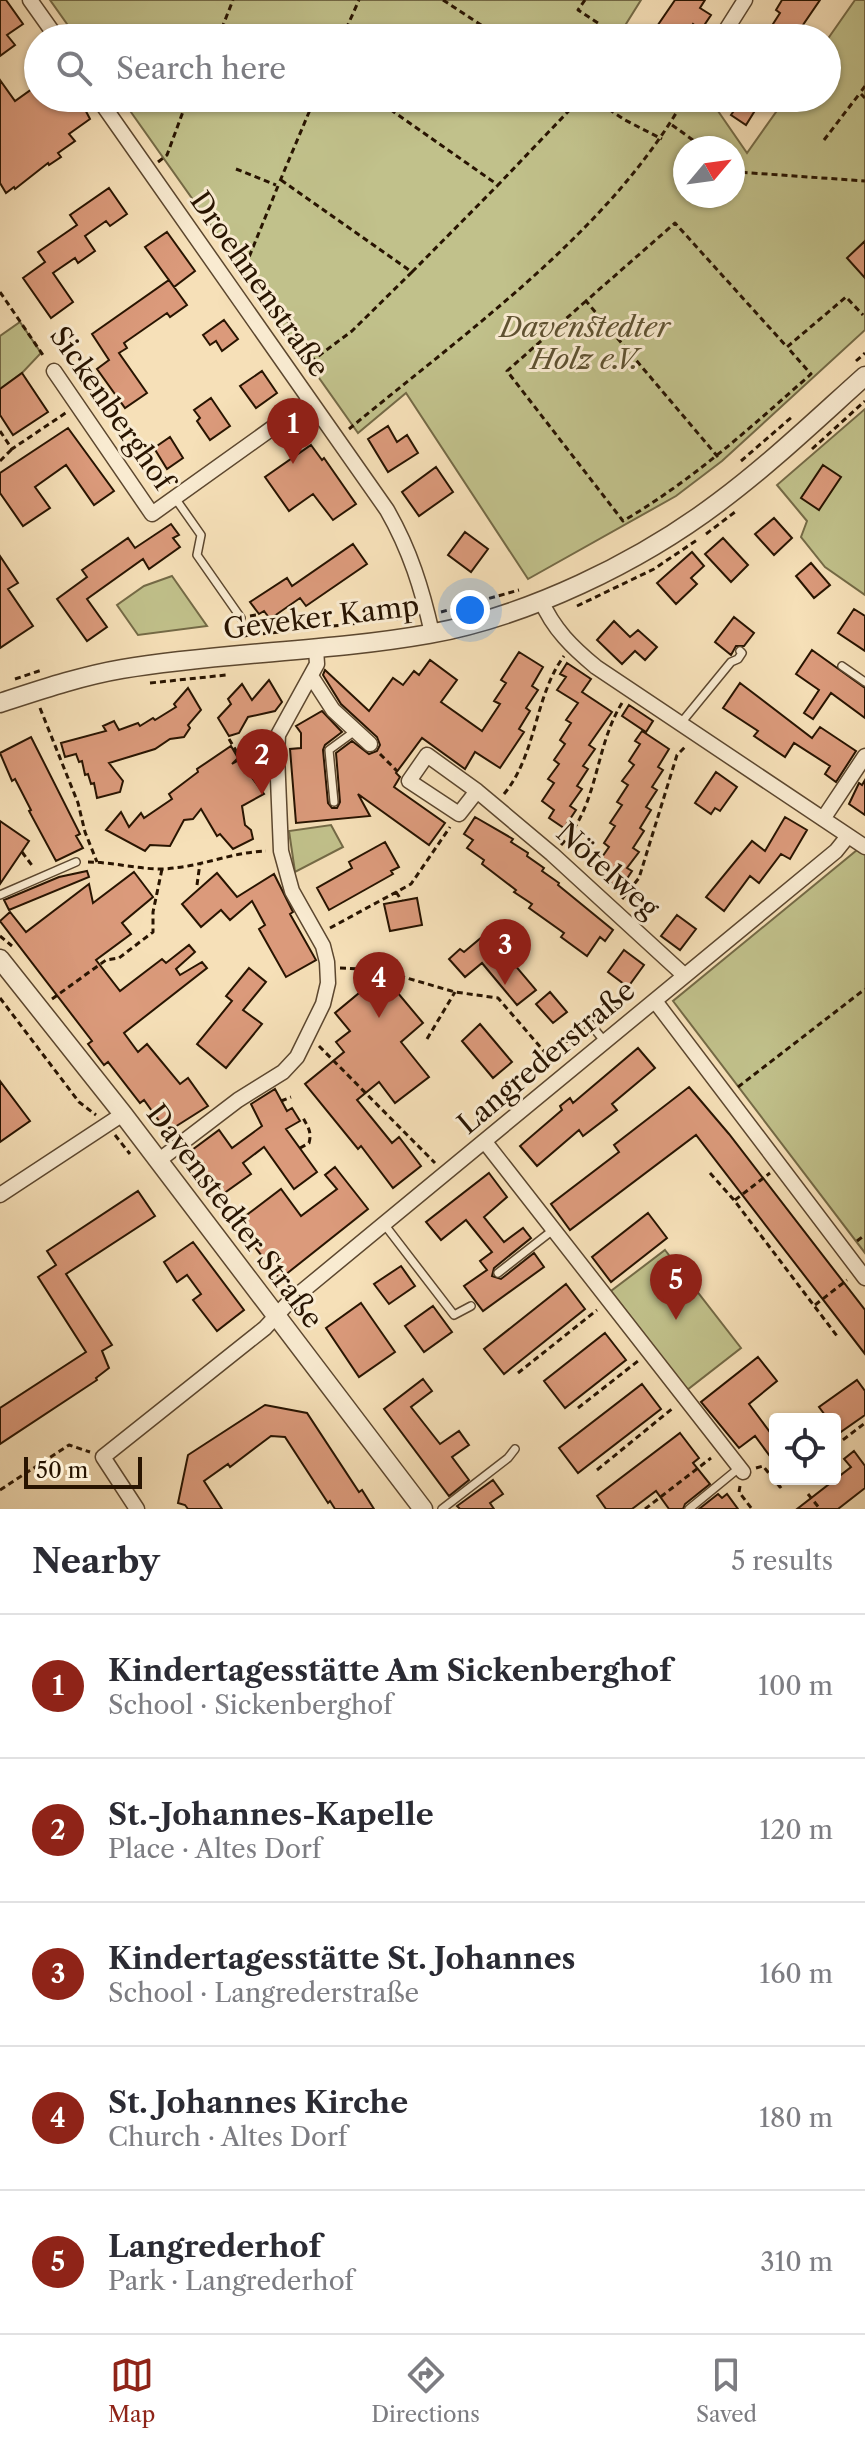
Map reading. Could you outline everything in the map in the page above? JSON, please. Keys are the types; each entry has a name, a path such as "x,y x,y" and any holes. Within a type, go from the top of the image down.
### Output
{"street":[{"path":"30,0 47,24"},
{"path":"730,24 745,0"},
{"name":"Droehnenstraße","path":"108,112 387,510 405,541 416,569 430,624"},
{"name":"Geveker Kamp","path":"0,703 119,670 316,649 430,624 492,617 541,600 631,557 705,512 760,469 860,369"},
{"name":"Sickenberghof","path":"54,371 152,514 310,401"},
{"path":"541,600 548,617 571,646 630,690 865,847"},
{"path":"158,1161 238,1100 283,1072 297,1057 323,1004 328,967 323,946 292,891 281,851 277,755 278,735 317,664 316,649"},
{"path":"311,676 333,710 370,744"},
{"name":"Nötelweg","path":"409,781 427,755 496,805 684,975"},
{"path":"823,819 865,756"},
{"path":"409,781 459,814 477,791"},
{"name":"Langrederstraße","path":"103,1457 265,1328 288,1303 836,851 848,836"},
{"name":"Davenstedter Straße","path":"0,959 115,1119 158,1161 423,1509"},
{"path":"655,1001 862,1274"},
{"path":"0,1195 115,1119"},
{"path":"485,1142 741,1470"},
{"path":"103,1457 137,1509"}],"lane":[{"path":"175,498 201,535 197,555 241,618"},
{"path":"680,723 731,662 738,659 742,653 740,651"},
{"path":"842,666 865,682"},
{"path":"334,802 329,750 355,731"},
{"path":"0,895 76,862"},
{"path":"567,1038 587,1020 605,1042"},
{"path":"384,1224 454,1315 471,1306"},
{"path":"498,1273 553,1230"},
{"path":"442,1509 508,1458 515,1449"},
{"path":"689,1509 741,1470"}],"path":[{"path":"224,24 233,0"},
{"path":"348,24 359,0"},
{"path":"443,0 480,24"},
{"path":"585,0 578,10 600,24"},
{"path":"824,140 865,86"},
{"path":"860,93 865,98"},
{"path":"149,171 167,155 183,112"},
{"path":"309,112 247,262 315,360"},
{"path":"394,112 498,185"},
{"path":"292,375 352,331 568,112"},
{"path":"613,112 662,139"},
{"path":"337,439 542,268 621,191 662,139 677,112"},
{"path":"670,124 687,136"},
{"path":"236,169 278,186"},
{"path":"745,172 865,181"},
{"path":"281,180 412,272"},
{"path":"675,223 787,347 811,374 718,457 623,521 507,371 675,223"},
{"name":"Sickenberghof","path":"0,292 54,371"},
{"path":"787,347 846,297 863,315"},
{"path":"586,301 718,457"},
{"path":"860,369 865,353"},
{"path":"0,461 12,449 76,405"},
{"path":"736,466 800,410"},
{"path":"0,431 12,449"},
{"path":"237,637 430,624 522,589"},
{"path":"241,618 256,615 269,633"},
{"path":"496,805 516,781 551,674 571,646"},
{"path":"14,679 42,670"},
{"path":"147,684 240,673"},
{"path":"552,854 568,838 584,814 612,719 630,690"},
{"path":"39,707 78,803 97,862"},
{"path":"613,910 639,878 677,755 697,734"},
{"path":"229,739 247,769 277,755"},
{"path":"370,744 409,781"},
{"path":"318,935 411,884 459,814"},
{"path":"76,862 162,869 249,852 281,851"},
{"path":"22,852 31,861 39,878"},
{"path":"197,885 200,863"},
{"path":"52,999 106,960 119,958 153,932 153,912 162,869"},
{"path":"396,892 402,901"},
{"path":"328,967 379,970 455,992 498,998 565,1076"},
{"path":"726,1096 865,989"},
{"path":"427,1039 455,992"},
{"path":"0,998 79,1102 115,1119 137,1162"},
{"path":"308,1038 444,1175"},
{"path":"281,1101 291,1097"},
{"path":"300,1148 309,1143 311,1132 303,1118"},
{"path":"734,1200 779,1166"},
{"path":"710,1173 837,1336"},
{"path":"815,1305 862,1274"},
{"path":"518,1373 609,1301"},
{"path":"578,1408 649,1353"},
{"path":"597,1470 685,1398"},
{"path":"841,1441 865,1423"},
{"path":"0,1490 69,1445 103,1457"},
{"path":"645,1509 724,1448"},
{"path":"752,1509 739,1492 741,1470 763,1466 769,1473"},
{"path":"808,1494 820,1509"}],"green space":[{"path":"50,0 641,0 626,24 67,24"},
{"name":"Davenstedter Holz e.V.","path":"855,0 865,0 865,330 722,461 676,496 528,579 406,393 358,433 131,112 719,112 735,136 673,136 673,208 745,208 745,150 747,153 776,112 841,112 841,24 838,24"},
{"path":"20,322 41,353 22,373 0,389 0,336"},
{"path":"865,409 865,595 825,567 801,537 807,521 777,485"},
{"path":"172,576 207,626 138,635 117,605 144,586"},
{"path":"331,825 343,847 295,872 289,831"},
{"path":"857,850 865,855 865,1253 673,1001"},
{"path":"665,1250 741,1348 687,1390 611,1291"}],"building":[{"path":"0,0 6,0 23,24 7,35 15,45 0,56"},
{"path":"675,0 705,0 700,8 711,15 705,24 659,24"},
{"path":"782,0 820,0 804,24 773,24 780,13 776,10"},
{"path":"0,80 15,101 24,95 24,112 86,112 90,119 69,134 75,141 58,153 61,157 6,193 0,183"},
{"path":"733,112 754,112 746,125 731,115"},
{"path":"109,188 127,214 110,226 106,221 85,236 95,251 78,263 75,258 53,273 73,302 51,318 23,278 45,262 38,252 77,225 70,215"},
{"path":"167,232 195,271 174,287 145,247"},
{"path":"865,241 865,278 847,258"},
{"path":"169,280 187,305 170,317 167,313 124,343 127,348 119,353 147,393 125,408 97,369 109,360 92,334"},
{"path":"224,320 238,339 222,351 216,341 210,345 203,335"},
{"path":"262,371 277,393 256,408 240,386"},
{"path":"22,373 48,412 13,435 0,415 0,389"},
{"path":"211,398 230,426 210,440 197,421 200,418 194,410"},
{"path":"388,426 397,442 407,435 418,453 388,472 368,439"},
{"path":"68,428 114,491 94,505 66,465 35,487 50,508 23,526 0,493 0,473"},
{"path":"170,437 183,458 167,469 154,448"},
{"path":"311,445 322,460 324,458 356,504 333,520 313,494 289,511 265,477"},
{"path":"823,465 841,477 819,510 801,498"},
{"path":"436,467 453,492 419,516 402,492"},
{"path":"774,518 792,538 774,555 755,534"},
{"path":"171,524 179,535 173,538 180,547 149,569 143,559 87,599 107,627 87,641 57,599 87,577 82,570 128,538 135,548"},
{"path":"465,532 488,549 471,572 448,555"},
{"path":"723,538 748,565 731,582 705,554"},
{"path":"353,544 367,564 306,606 300,598 270,619 264,611 259,614 250,602 287,578 292,586"},
{"path":"692,552 704,566 691,578 697,584 676,604 657,583"},
{"path":"0,556 18,583 8,589 33,626 0,648"},
{"path":"811,563 830,585 814,598 796,576"},
{"path":"854,609 865,616 865,651 838,633"},
{"path":"734,617 754,633 744,646 736,646 731,655 715,642"},
{"path":"614,621 630,637 638,630 657,647 645,660 635,651 622,664 597,640"},
{"path":"812,650 865,688 865,718 831,693 813,719 804,713 819,690 796,674"},
{"path":"519,652 543,667 532,686 538,690 526,708 530,711 519,729 524,732 500,768 475,752 465,769 422,738 396,773 400,777 394,787 445,823 429,845 358,794 370,816 296,823 290,749 301,748 301,733 296,726 322,711 342,732 323,750 328,803 332,808 337,808 340,802 336,753 352,741 369,754 377,751 380,745 377,737 341,704 323,675 325,670 369,711 393,678 403,685 414,671 419,675 430,660 457,680 441,702 482,731 500,704 494,701 506,683 501,680"},
{"path":"567,663 591,679 582,692 612,712 589,745 595,749 583,766 588,769 577,786 582,789 570,806 576,810 564,828 549,818 554,810 542,801 554,783 548,779 559,764 554,760 565,744 560,740 571,723 566,720 578,703 557,690 566,677 560,674"},
{"path":"269,680 282,702 275,711 248,717 239,733 229,736 218,718 231,704 228,699 242,684 252,700"},
{"path":"740,683 812,738 820,727 856,751 836,782 825,774 830,766 794,743 785,757 754,736 758,731 723,708"},
{"path":"188,688 201,710 188,725 190,728 184,737 170,739 155,749 109,763 123,781 120,792 97,798 94,783 91,784 88,774 85,775 82,761 79,762 76,754 65,757 61,743 106,731 103,726 114,721 119,730 138,723 140,726 153,718 155,720 176,707 174,704"},
{"path":"629,705 653,721 646,732 622,716"},
{"path":"642,731 669,749 658,767 663,770 652,787 657,790 646,807 651,810 640,828 644,831 633,848 639,852 627,868 632,871 620,889 605,879 610,872 598,863 609,847 604,843 615,826 610,823 622,805 617,802 628,785 622,781 634,765 629,761 640,744 635,741"},
{"path":"31,737 80,834 76,836 83,848 56,861 0,753"},
{"path":"231,746 238,758 232,764 239,760 264,794 242,806 245,825 251,830 253,839 233,849 220,834 217,836 201,809 193,819 184,820 170,846 150,845 145,851 106,830 121,812 129,827 141,813 144,818 172,799 169,794 198,772 197,769"},
{"path":"716,772 737,787 720,811 715,808 711,814 695,803"},
{"path":"865,780 865,815 849,804 859,783 862,785"},
{"path":"475,817 513,839 511,842 544,868 542,871 613,930 605,941 600,937 587,956 561,937 564,933 529,908 532,904 482,864 484,860 467,848 473,840 464,834"},
{"path":"785,817 807,830 790,859 781,854 759,883 750,876 724,911 706,897 752,841 765,851"},
{"path":"0,821 29,841 0,884"},
{"path":"385,842 399,867 391,871 393,874 329,910 317,888 352,868 349,862"},
{"path":"87,871 89,877 9,910 4,900 59,877"},
{"path":"134,872 153,897 122,923 131,934 96,960 120,991 162,959 166,963 189,945 195,952 176,969 180,975 202,962 207,968 124,1033 138,1052 147,1044 180,1084 188,1078 208,1106 167,1132 144,1100 140,1103 108,1062 104,1065 88,1044 92,1041 0,921 10,912 26,932 89,884 93,903"},
{"path":"217,873 237,897 274,874 293,912 290,914 316,960 286,977 259,929 265,925 252,901 230,920 221,910 201,927 182,904"},
{"path":"417,898 422,925 390,931 384,904"},
{"path":"677,915 696,929 680,950 661,936"},
{"path":"482,937 492,949 497,944 536,990 517,1005 482,963 465,977 449,959 460,949 464,952"},
{"path":"624,950 644,965 628,987 608,972"},
{"path":"249,968 266,982 243,1010 262,1024 226,1068 197,1044 232,1001 226,996"},
{"path":"382,974 423,1023 401,1042 429,1077 395,1103 379,1082 357,1100 392,1143 399,1137 421,1166 393,1188 361,1146 358,1149 305,1084 344,1052 336,1042 350,1031 335,1013"},
{"path":"550,992 567,1012 553,1023 536,1004"},
{"path":"480,1024 512,1062 493,1078 462,1041"},
{"path":"638,1048 655,1068 612,1104 617,1110 583,1136 579,1130 537,1166 520,1146 562,1110 560,1106 570,1098 573,1103"},
{"path":"0,1081 30,1121 0,1142"},
{"path":"689,1087 865,1310 865,1354 696,1135 570,1230 551,1204 619,1152 614,1145"},
{"path":"275,1089 287,1111 292,1108 300,1121 286,1129 317,1172 294,1189 264,1147 243,1163 251,1174 220,1196 188,1153 219,1130 232,1148 262,1126 251,1104"},
{"path":"335,1167 368,1209 280,1279 236,1223 281,1189 301,1216 337,1189 325,1175"},
{"path":"489,1173 507,1197 484,1217 504,1242 523,1228 531,1238 494,1268 492,1276 501,1279 534,1253 544,1267 483,1311 464,1286 487,1270 480,1261 492,1252 466,1220 441,1240 426,1222"},
{"path":"138,1191 155,1216 66,1274 112,1345 102,1351 109,1368 97,1380 0,1444 0,1408 86,1352 38,1277 56,1265 47,1251"},
{"path":"648,1213 667,1238 611,1282 592,1257"},
{"path":"193,1242 244,1310 217,1331 193,1300 201,1294 187,1275 177,1282 164,1262"},
{"path":"401,1266 415,1286 389,1304 374,1284"},
{"path":"566,1284 585,1309 504,1374 484,1349"},
{"path":"361,1303 395,1352 359,1377 326,1328"},
{"path":"433,1306 452,1332 424,1352 405,1326"},
{"path":"605,1333 626,1360 565,1408 544,1381"},
{"path":"758,1357 777,1381 749,1404 769,1431 769,1455 755,1436 739,1448 701,1402"},
{"path":"423,1379 432,1391 411,1407 440,1444 459,1431 469,1445 452,1457 469,1480 449,1496 384,1409"},
{"path":"857,1380 865,1391 865,1415 841,1432 841,1413 824,1413 819,1407"},
{"path":"642,1384 661,1409 578,1473 559,1448"},
{"path":"265,1405 307,1413 359,1492 362,1490 374,1509 335,1509 285,1437 271,1436 230,1467 228,1464 204,1481 222,1509 188,1509 178,1503 188,1455"},
{"path":"680,1433 699,1458 693,1463 710,1484 683,1509 669,1509 656,1491 632,1509 606,1509 597,1496"},
{"path":"854,1451 865,1466 865,1488 838,1509 797,1509 828,1485 841,1485 841,1475 851,1467 844,1459"},
{"path":"493,1480 503,1494 490,1503 494,1509 460,1509 457,1506"},
{"path":"718,1494 722,1498 727,1494 738,1509 699,1509"}],"place":[{"name":"Kindertagesstätte Am Sickenberghof","path":"293,464"},
{"name":"St.-Johannes-Kapelle","path":"262,795"},
{"name":"Kindertagesstätte St. Johannes","path":"505,985"},
{"name":"St. Johannes Kirche","path":"379,1018"},
{"name":"Langrederhof","path":"676,1320"}]}
